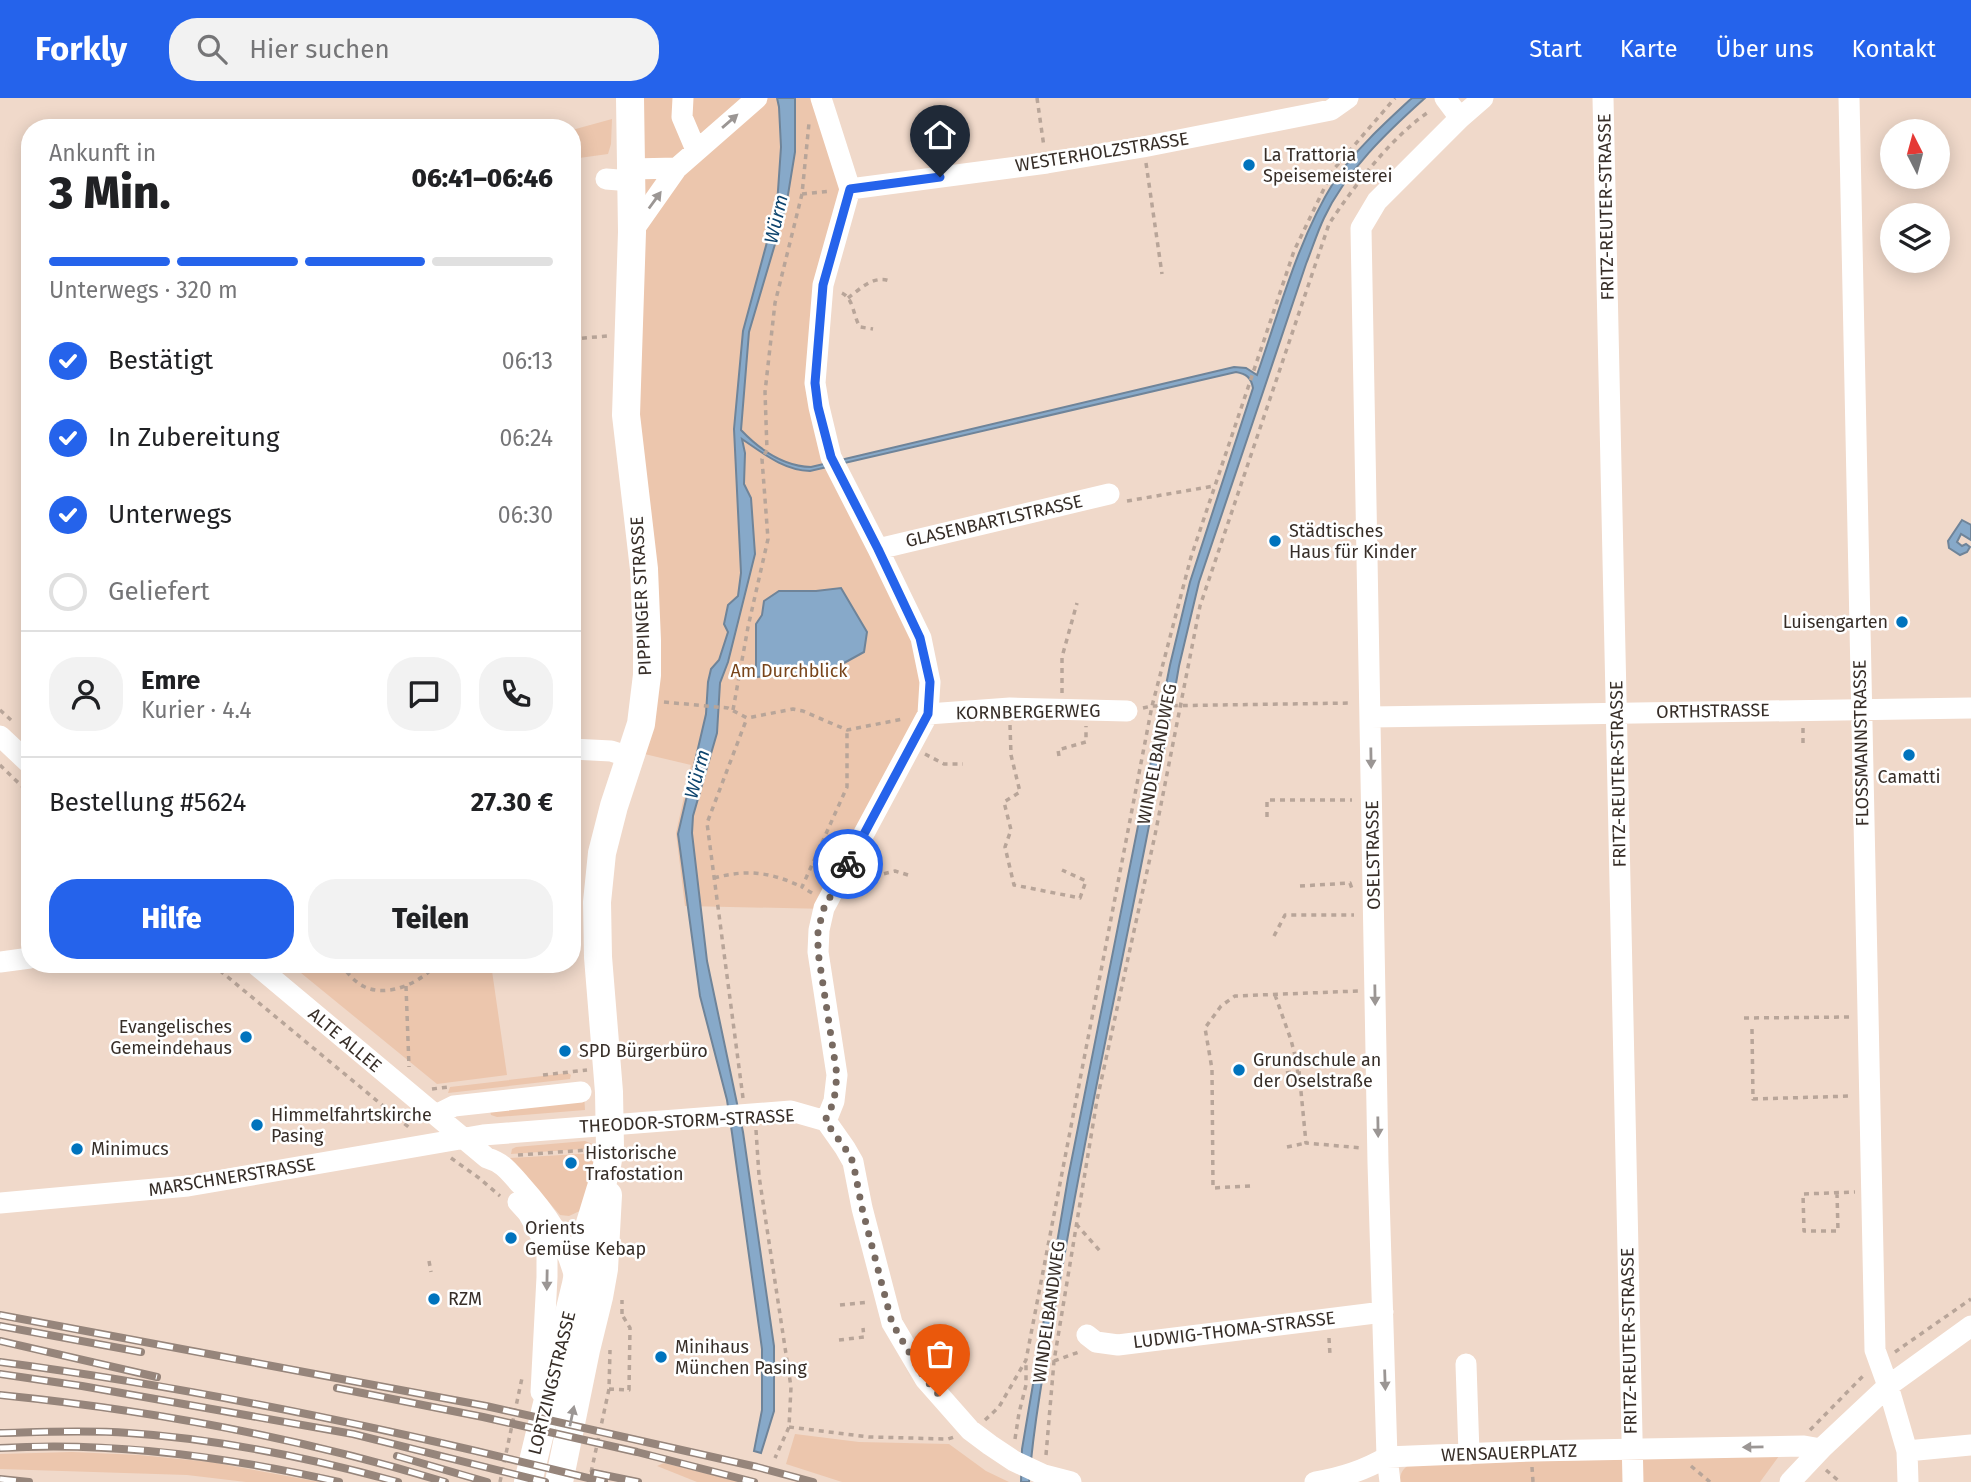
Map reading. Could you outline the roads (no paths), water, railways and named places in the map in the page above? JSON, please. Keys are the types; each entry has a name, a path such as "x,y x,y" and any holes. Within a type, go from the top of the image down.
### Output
{"main road":[{"name":"PIPPINGER STRASSE","path":"598,1348 599,1297 604,1269 609,1199 609,1148 597,902 602,853 614,806 641,724 648,640 644,569 626,415 632,232 623,176 630,98"},
{"name":"PIPPINGER STRASSE","path":"576,1284 609,1148"},
{"name":"LORTZINGSTRASSE","path":"528,1482 576,1284"},
{"name":"LORTZINGSTRASSE","path":"559,1482 598,1348"}],"street":[{"path":"683,98 682,117 696,150"},
{"path":"632,232 677,168 757,98"},
{"name":"WESTERHOLZSTRASSE","path":"850,189 1047,163 1143,147 1331,110 1348,98"},
{"path":"1446,99 1460,118 1483,98"},
{"name":"FRITZ-REUTER-STRASSE","path":"1603,98 1631,1450"},
{"name":"FLOSSMANNSTRASSE","path":"1849,98 1875,1350 1907,1451 1908,1482"},
{"path":"823,104 850,189 823,285 815,383 818,407 836,467 920,638 930,682 928,714 824,908 818,930 818,952 837,1075 834,1101 825,1121 853,1162 892,1323 925,1379 970,1430 1011,1459 1042,1474 1071,1482"},
{"name":"OSELSTRASSE","path":"1390,1482 1378,1149 1361,228 1377,201 1460,118"},
{"path":"623,176 677,168"},
{"name":"GLASENBARTLSTRASSE","path":"878,549 1109,494"},
{"name":"KORNBERGERWEG","path":"928,714 1010,708 1127,712"},
{"name":"ORTHSTRASSE","path":"1370,709 1616,713 1971,708"},
{"path":"0,736 21,755"},
{"path":"581,749 611,751 630,757"},
{"path":"0,962 21,959"},
{"name":"ALTE ALLEE","path":"266,973 487,1158 501,1162 541,1208 565,1248 598,1348"},
{"path":"436,1115 454,1107 581,1092"},
{"name":"THEODOR-STORM-STRASSE","path":"463,1138 609,1148 719,1116 791,1111 825,1121"},
{"name":"MARSCHNERSTRASSE","path":"0,1203 188,1186 463,1138"},
{"name":"ALTE ALLEE","path":"487,1158 491,1174 527,1213 540,1234 547,1255 538,1437"},
{"name":"LUDWIG-THOMA-STRASSE","path":"1092,1338 1118,1345 1383,1312"},
{"path":"1790,1482 1826,1457 1888,1386 1971,1326"},
{"path":"1466,1364 1469,1454"},
{"path":"1907,1451 1971,1445"},
{"name":"WENSAUERPLATZ","path":"1387,1457 1804,1446 1826,1457"},
{"path":"1631,1450 1633,1482"},
{"path":"1315,1482 1331,1480 1369,1467 1387,1457"}],"water":[{"name":"Würm","path":"777,98 795,98 795,152 786,207 749,332 741,430 773,456 791,464 811,467 1234,367 1246,368 1257,375 1300,250 1335,180 1361,148 1412,98 1425,98 1356,168 1324,218 1199,582 1179,666 1077,1184 1039,1398 1029,1482 1021,1482 1022,1449 1068,1178 1170,665 1190,582 1253,388 1248,377 1236,372 810,471 782,464 742,439 745,453 744,484 751,498 755,554 728,662 720,683 717,733 693,816 692,833 707,961 743,1132 774,1346 774,1411 761,1453 754,1451 762,1410 762,1349 727,1100 700,996 678,834 706,714 711,669 719,660 728,632 724,624 728,605 738,596 741,573 734,429 743,331 777,205 781,147"},
{"path":"1962,520 1971,525 1971,540 1961,534 1957,542 1970,547 1960,555 1949,548 1948,541"},
{"path":"841,588 867,632 864,652 826,673 756,677 756,624 762,615 764,601 779,591"}],"railway":[{"path":"0,1315 486,1406 813,1482"},
{"path":"0,1326 141,1352"},
{"path":"0,1341 157,1377"},
{"path":"0,1362 152,1385 304,1413 604,1482"},
{"path":"0,1374 353,1434 545,1482"},
{"path":"337,1388 483,1417 754,1482"},
{"path":"0,1395 113,1409 225,1428 336,1452 445,1482"},
{"path":"0,1433 113,1432 197,1440 332,1465 398,1482"},
{"path":"0,1448 85,1447 171,1453 256,1465 339,1482"},
{"path":"397,1456 487,1482"},
{"path":"594,1473 638,1482"},
{"path":"0,1479 29,1482"}],"place":[{"name":"La Trattoria Speisemeisterei","path":"1249,165"},
{"name":"Städtisches Haus für Kinder","path":"1275,541"},
{"name":"Luisengarten","path":"1902,622"},
{"name":"Camatti","path":"1909,755"},
{"name":"Evangelisches Gemeindehaus","path":"246,1037"},
{"name":"SPD Bürgerbüro","path":"565,1051"},
{"name":"Grundschule an der Oselstraße","path":"1239,1070"},
{"name":"Himmelfahrtskirche Pasing","path":"257,1125"},
{"name":"Minimucs","path":"77,1149"},
{"name":"Historische Trafostation","path":"571,1163"},
{"name":"Orients Gemüse Kebap","path":"511,1238"},
{"name":"RZM","path":"434,1299"},
{"name":"Minihaus München Pasing","path":"661,1357"}],"park label":[{"name":"Am Durchblick","path":"789,671"}]}
